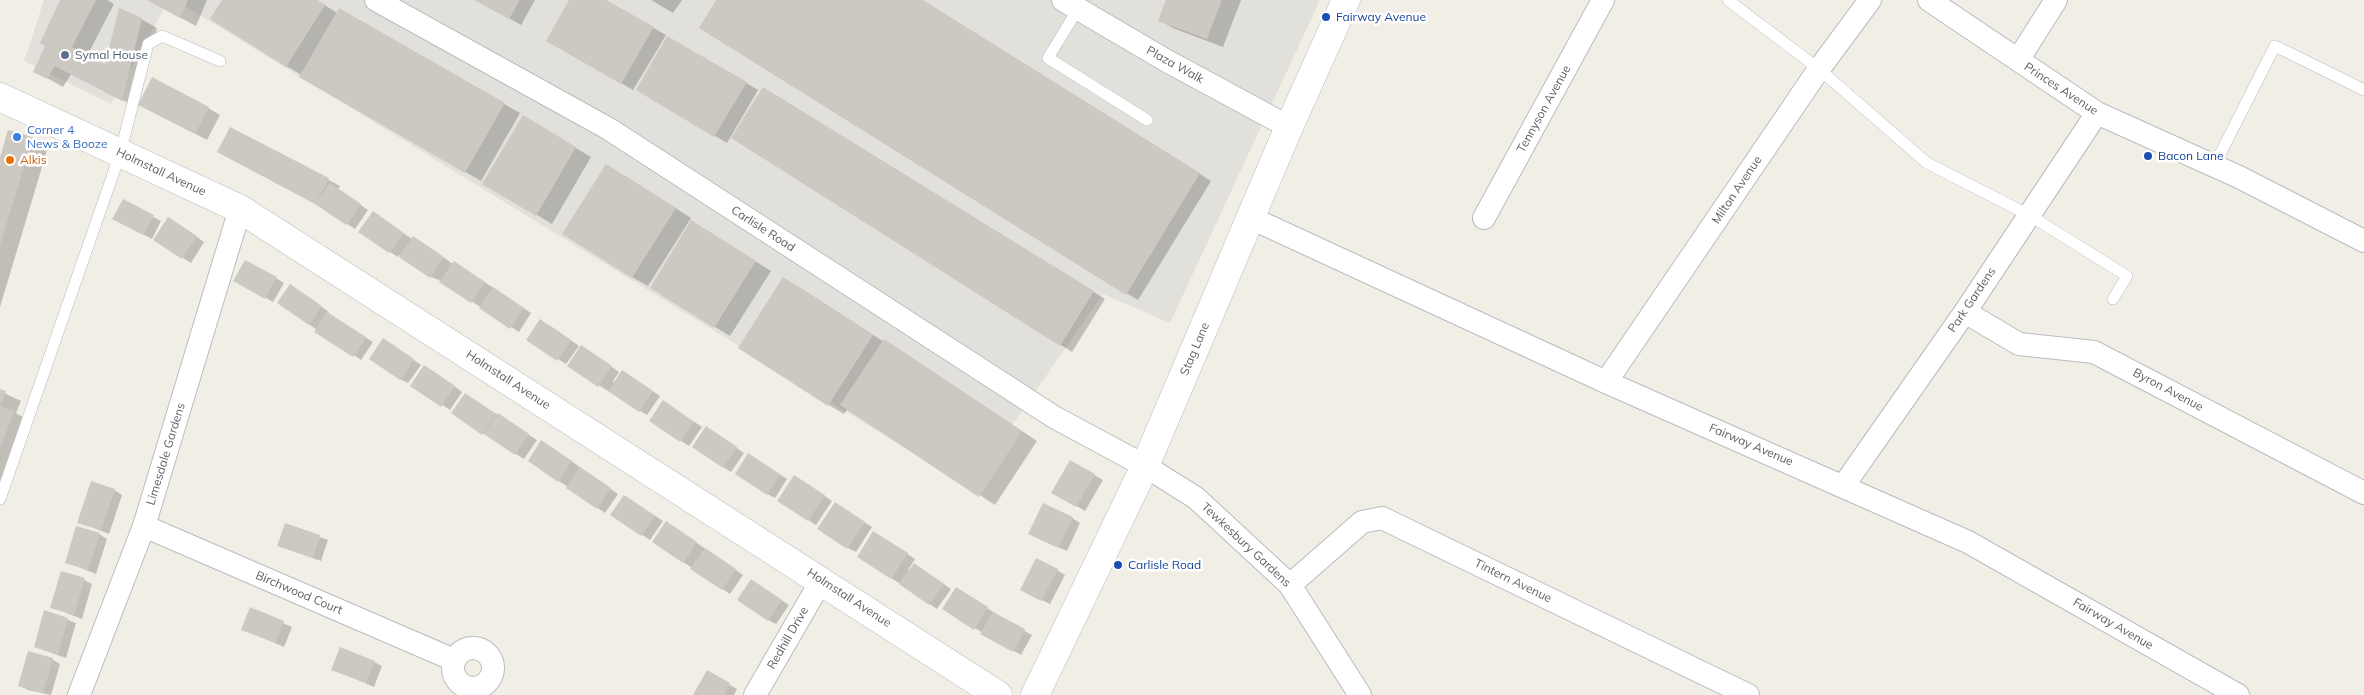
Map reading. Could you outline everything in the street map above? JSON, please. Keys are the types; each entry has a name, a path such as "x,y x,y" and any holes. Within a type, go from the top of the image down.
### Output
{"street":[{"name":"Carlisle Road","path":"376,0 609,129 1054,417 1145,466"},
{"name":"Stag Lane","path":"1035,695 1145,466 1289,127 1346,0"},
{"name":"Tennyson Avenue","path":"1484,218 1603,0"},
{"name":"Milton Avenue","path":"1606,382 1819,69 1870,0"},
{"name":"Princes Avenue","path":"1929,0 2097,113 2214,166 2364,241"},
{"path":"2018,60 2056,0"},
{"name":"Plaza Walk","path":"1074,3 1289,127"},
{"name":"Holmstall Avenue","path":"0,97 240,209 998,695"},
{"name":"Park Gardens","path":"1844,485 1965,312 2097,113"},
{"name":"Limesdale Gardens","path":"80,695 144,526 240,209"},
{"name":"Fairway Avenue","path":"1251,218 1606,382 1844,485 1968,542 2238,695"},
{"name":"Byron Avenue","path":"1965,312 2019,344 2094,352 2364,493"},
{"name":"Tewkesbury Gardens","path":"1145,466 1196,498 1290,584 1360,695"},
{"name":"Tintern Avenue","path":"1290,584 1362,522 1382,518 1748,695"},
{"name":"Birchwood Court","path":"144,526 454,660"},
{"name":"Redhill Drive","path":"755,695 821,581"}],"lane":[{"path":"1728,0 1819,69 1927,163 2029,215 2127,276 2113,299"},
{"path":"1074,3 1048,58 1147,120"},
{"path":"0,499 120,154 148,44 162,36 220,60"},
{"path":"2214,166 2275,46 2364,90"}],"shaded area":[{"path":"44,0 169,0 111,104 24,61"},
{"path":"175,0 1320,0 1170,323 1103,294 969,487"}],"building":[{"name":"Symal House","path":"60,0 96,0 72,47 105,64 119,8 142,18 122,101 55,66 47,79 33,72 45,46 40,43"},
{"path":"147,0 188,0 180,18"},
{"path":"222,0 317,0 325,5 286,67 210,19"},
{"path":"474,0 520,0 509,19"},
{"path":"569,0 606,0 654,27 621,84 546,41"},
{"path":"716,0 923,0 1200,173 1126,295 699,28"},
{"path":"1166,0 1222,0 1207,39 1158,21"},
{"path":"339,8 505,103 465,173 299,77"},
{"path":"667,36 747,82 714,137 636,90"},
{"path":"152,77 209,107 195,134 138,105"},
{"path":"763,87 1094,291 1060,346 731,138"},
{"path":"523,115 576,147 536,216 482,184"},
{"path":"230,127 329,178 315,204 217,152"},
{"path":"8,130 33,137 0,245 0,157"},
{"path":"606,164 676,208 632,278 562,234"},
{"path":"330,183 361,204 346,225 315,204"},
{"path":"123,199 154,215 143,235 112,219"},
{"path":"373,211 404,233 389,253 358,232"},
{"path":"168,217 197,236 182,259 153,240"},
{"path":"691,220 756,261 714,328 650,288"},
{"path":"413,236 444,257 430,278 399,257"},
{"path":"245,260 277,277 265,299 233,281"},
{"path":"454,261 485,282 471,303 439,282"},
{"path":"783,277 873,335 828,406 738,348"},
{"path":"290,284 322,306 309,325 277,303"},
{"path":"493,287 524,308 510,329 479,308"},
{"path":"327,312 366,337 353,357 314,332"},
{"path":"540,319 571,340 557,361 526,340"},
{"path":"383,338 414,359 400,380 369,359"},
{"path":"884,339 1022,431 979,497 840,405"},
{"path":"581,345 612,366 598,387 567,366"},
{"path":"424,365 455,386 441,407 410,386"},
{"path":"622,370 653,391 639,412 608,391"},
{"path":"0,389 6,391 0,406"},
{"path":"465,393 496,414 482,435 451,413"},
{"path":"663,400 694,422 680,442 649,421"},
{"path":"0,406 14,411 0,449"},
{"path":"498,413 529,434 515,455 484,434"},
{"path":"706,426 737,447 723,468 692,447"},
{"path":"541,440 572,461 558,482 528,461"},
{"path":"748,453 780,474 767,495 735,474"},
{"path":"1070,460 1095,474 1076,507 1051,493"},
{"path":"580,467 611,488 597,509 566,488"},
{"path":"794,475 825,495 808,521 777,501"},
{"path":"91,481 115,489 101,530 77,523"},
{"path":"624,495 655,516 641,536 610,515"},
{"path":"835,502 865,522 847,549 817,529"},
{"path":"1043,503 1073,517 1058,548 1028,534"},
{"path":"666,521 697,542 683,563 652,542"},
{"path":"285,523 320,535 313,558 277,546"},
{"path":"76,526 100,533 88,570 65,563"},
{"path":"873,531 908,553 891,579 857,557"},
{"path":"705,548 736,569 722,590 690,569"},
{"path":"1036,558 1058,569 1041,601 1020,590"},
{"path":"914,563 944,584 929,605 899,584"},
{"path":"61,571 85,578 74,615 50,608"},
{"path":"751,579 782,600 768,621 737,600"},
{"path":"956,587 988,607 974,630 942,609"},
{"path":"250,607 284,621 276,643 241,630"},
{"path":"44,610 68,618 58,654 34,647"},
{"path":"993,612 1025,629 1013,652 980,634"},
{"path":"340,647 375,661 366,683 331,670"},
{"path":"28,651 53,658 43,693 18,686"},
{"path":"707,670 730,683 724,695 693,695"}],"place":[{"name":"Fairway Avenue","path":"1326,17"},
{"name":"Symal House","path":"65,55"},
{"name":"Corner 4 News & Booze","path":"17,137"},
{"name":"Bacon Lane","path":"2148,156"},
{"name":"Alkis","path":"10,160"},
{"name":"Carlisle Road","path":"1118,565"}]}
